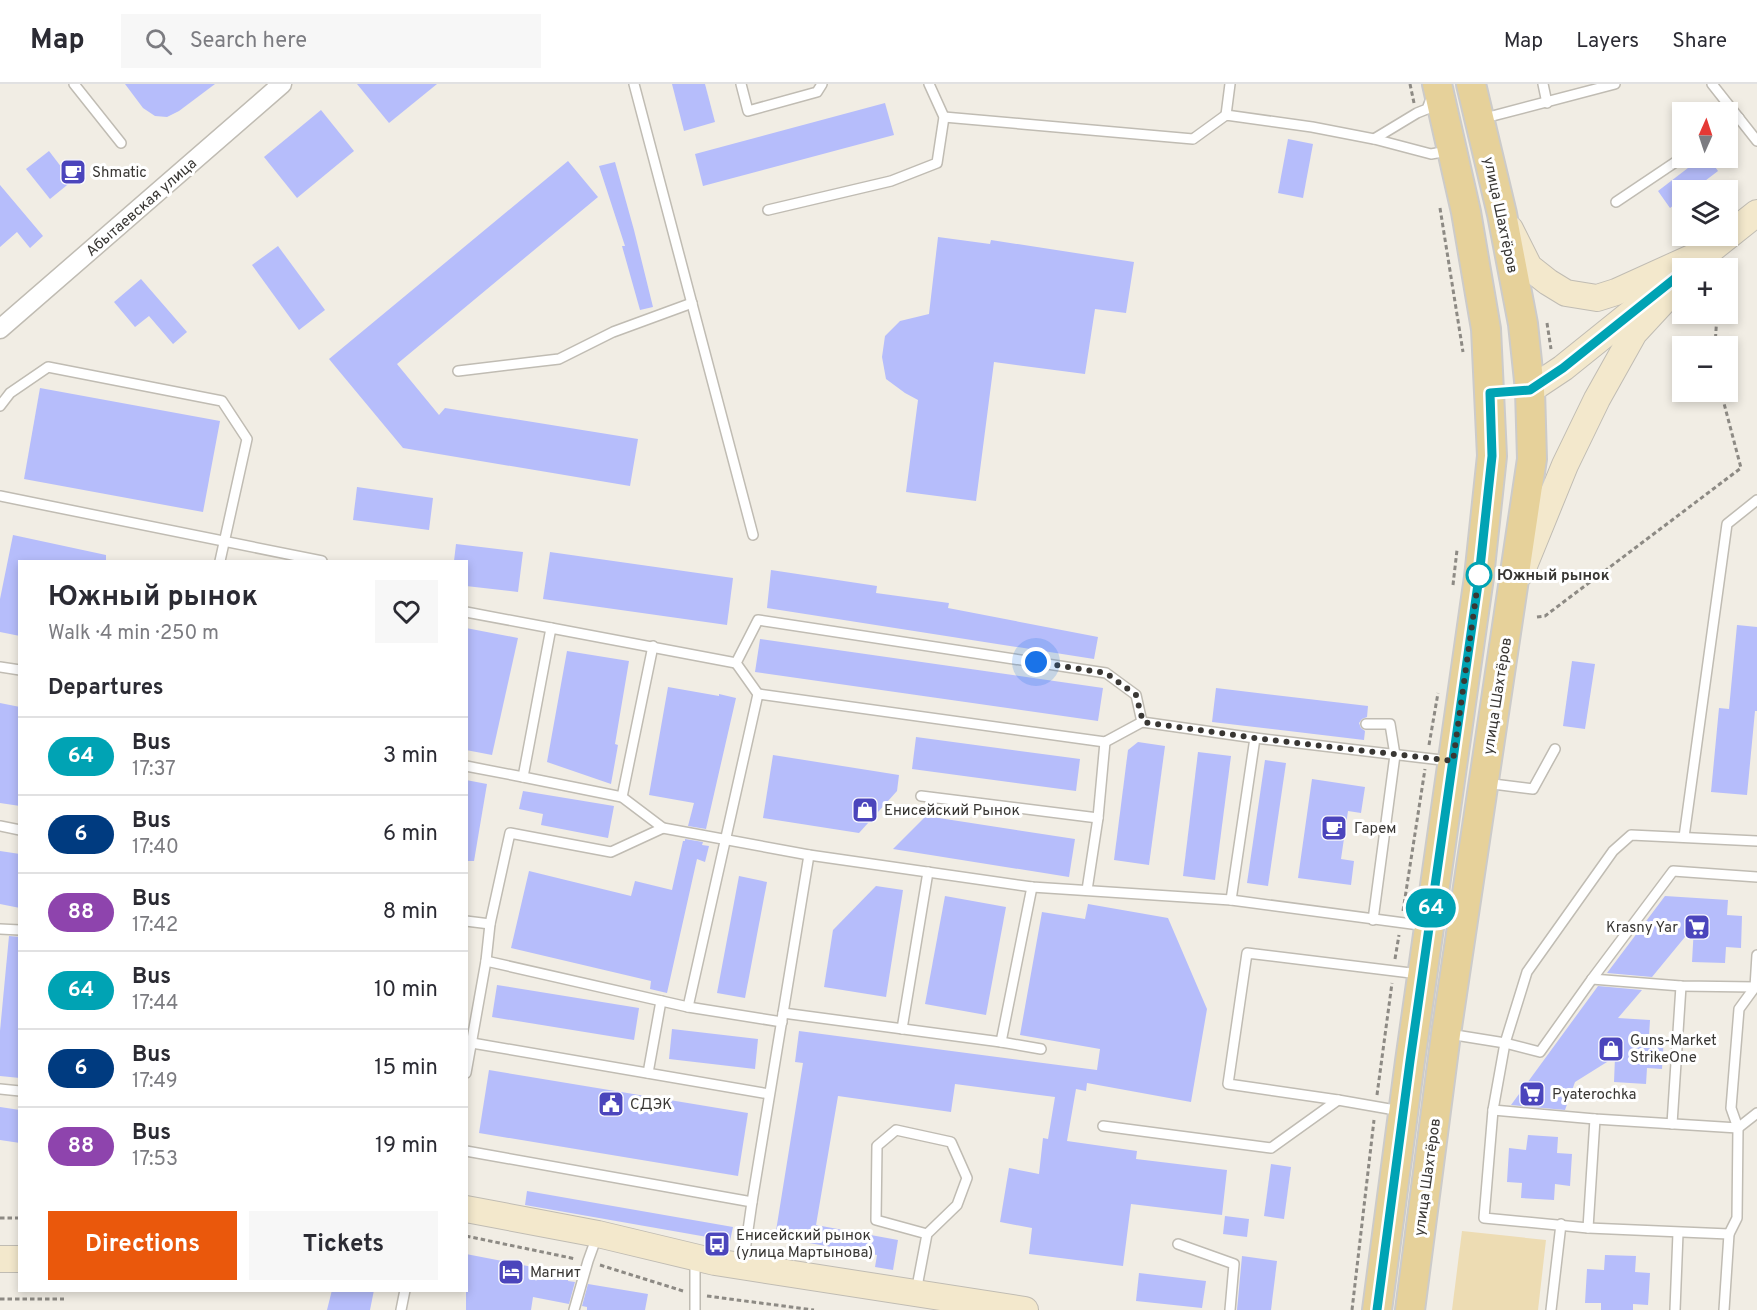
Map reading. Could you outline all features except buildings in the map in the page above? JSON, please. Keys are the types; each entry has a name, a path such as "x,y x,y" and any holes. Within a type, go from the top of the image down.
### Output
{"main road":[{"name":"улица Шахтёров","path":"1377,1310 1422,974 1415,925 1440,760 1479,577 1492,456 1486,329 1466,212 1437,84"},
{"name":"улица Шахтёров","path":"1410,1310 1446,1034 1532,459 1530,390 1523,324 1502,214 1471,84"},
{"path":"1490,393 1530,390"}],"street":[{"name":"Абытаевская улица","path":"0,329 282,84"},
{"path":"1700,258 1757,213"},
{"path":"1502,214 1529,267 1566,293 1597,298 1616,292 1711,249"},
{"path":"1702,258 1711,249"},
{"path":"1530,390 1563,368 1672,281"},
{"path":"1513,593 1565,465 1597,399 1634,333 1672,292"},
{"path":"468,1209 598,1234 742,1267 922,1298 1025,1310"},
{"path":"0,1258 18,1258"}],"lane":[{"path":"74,84 121,143"},
{"path":"634,84 753,535"},
{"path":"741,84 748,111 817,92 822,84"},
{"path":"768,210 891,181 937,163 945,117 929,84"},
{"path":"1226,115 1230,84"},
{"path":"1374,139 1427,109 1437,84"},
{"path":"1543,84 1547,103"},
{"path":"1480,120 1615,84"},
{"path":"1712,84 1726,102"},
{"path":"945,117 1193,139 1226,115 1312,127 1431,153 1453,150"},
{"path":"1738,118 1757,141"},
{"path":"1616,202 1672,164"},
{"path":"458,370 560,359 613,332 692,303"},
{"path":"0,406 10,393 48,367 222,401 247,439 220,560"},
{"path":"0,496 317,560"},
{"path":"1684,837 1728,524 1757,500"},
{"path":"468,612 736,663 758,694 1105,742 1143,722 1440,760"},
{"path":"736,663 758,620 1106,673 1136,695 1143,722"},
{"path":"523,777 551,628"},
{"path":"622,797 653,646"},
{"path":"0,667 18,670"},
{"path":"688,1007 758,694"},
{"path":"1366,724 1390,724 1395,756 1373,920"},
{"path":"1231,900 1255,738"},
{"path":"1087,890 1098,818 1105,742"},
{"path":"1483,783 1533,789 1555,749"},
{"path":"468,766 622,797 663,828 809,855 1032,887 1231,900 1415,925"},
{"path":"921,796 1098,818"},
{"path":"0,826 18,830"},
{"path":"468,1063 486,961 490,924 510,833 611,852 663,828"},
{"path":"1729,1234 1587,1228 1484,1218 1494,1110 1505,1043 1527,972 1612,851 1630,835 1757,841"},
{"path":"742,1267 809,855"},
{"path":"1446,1034 1505,1043 1540,1052 1673,871 1757,877"},
{"path":"902,1029 928,872"},
{"path":"1001,1042 1032,887"},
{"path":"468,921 490,924"},
{"path":"0,928 18,930"},
{"path":"1404,1112 1228,1084 1247,953 1422,974"},
{"path":"1724,1310 1729,1234 1737,1218 1738,1128 1731,1108 1739,1009 1755,987 1757,955"},
{"path":"486,961 688,1007 902,1029 1041,1049"},
{"path":"1592,979 1682,986 1755,987"},
{"path":"1672,1124 1682,986"},
{"path":"648,1074 661,1001"},
{"path":"472,1043 769,1094"},
{"path":"0,1089 18,1091"},
{"path":"1103,1126 1271,1148 1338,1100"},
{"path":"1494,1110 1738,1128 1757,1113"},
{"path":"1587,1228 1595,1119"},
{"path":"922,1298 918,1276 927,1234 957,1205 967,1178 951,1142 896,1130 877,1146 876,1220 927,1234"},
{"path":"468,1151 752,1202"},
{"path":"1551,1310 1561,1224"},
{"path":"1675,1310 1678,1233"},
{"path":"574,1310 598,1234"},
{"path":"1178,1244 1234,1264 1230,1310"},
{"path":"695,1258 695,1310"},
{"path":"401,1310 405,1292"}],"path":[{"path":"1410,84 1417,113"},
{"path":"1439,198 1463,356"},
{"path":"1537,617 1545,616 1741,468 1724,402"},
{"path":"1452,596 1458,549"},
{"path":"1352,1310 1393,970 1415,925 1440,760 1438,689"},
{"path":"0,1218 18,1218"},
{"path":"468,1236 588,1261 695,1294 814,1310"},
{"path":"0,1299 64,1299"}],"shaded area":[{"path":"1462,1231 1546,1240 1538,1310 1452,1310"}],"bus line":[{"name":"64","path":"1377,1310 1479,577 1492,456 1490,393 1530,390 1563,368 1672,281"}],"place":[{"name":"Shmatic","path":"73,172"},
{"name":"Южный рынок","path":"1479,575"},
{"name":"Енисейский Рынок","path":"865,810"},
{"name":"Гарем","path":"1334,828"},
{"name":"Krasny Yar","path":"1697,927"},
{"name":"Guns-Market StrikeOne","path":"1611,1049"},
{"name":"Pyaterochka","path":"1532,1094"},
{"name":"СДЭК","path":"611,1104"},
{"name":"Енисейский рынок (улица Мартынова)","path":"717,1244"},
{"name":"Магнит","path":"511,1272"}],"route":[{"path":"1036,662 1106,673 1136,695 1143,722 1395,756 1453,761 1479,575"}]}
